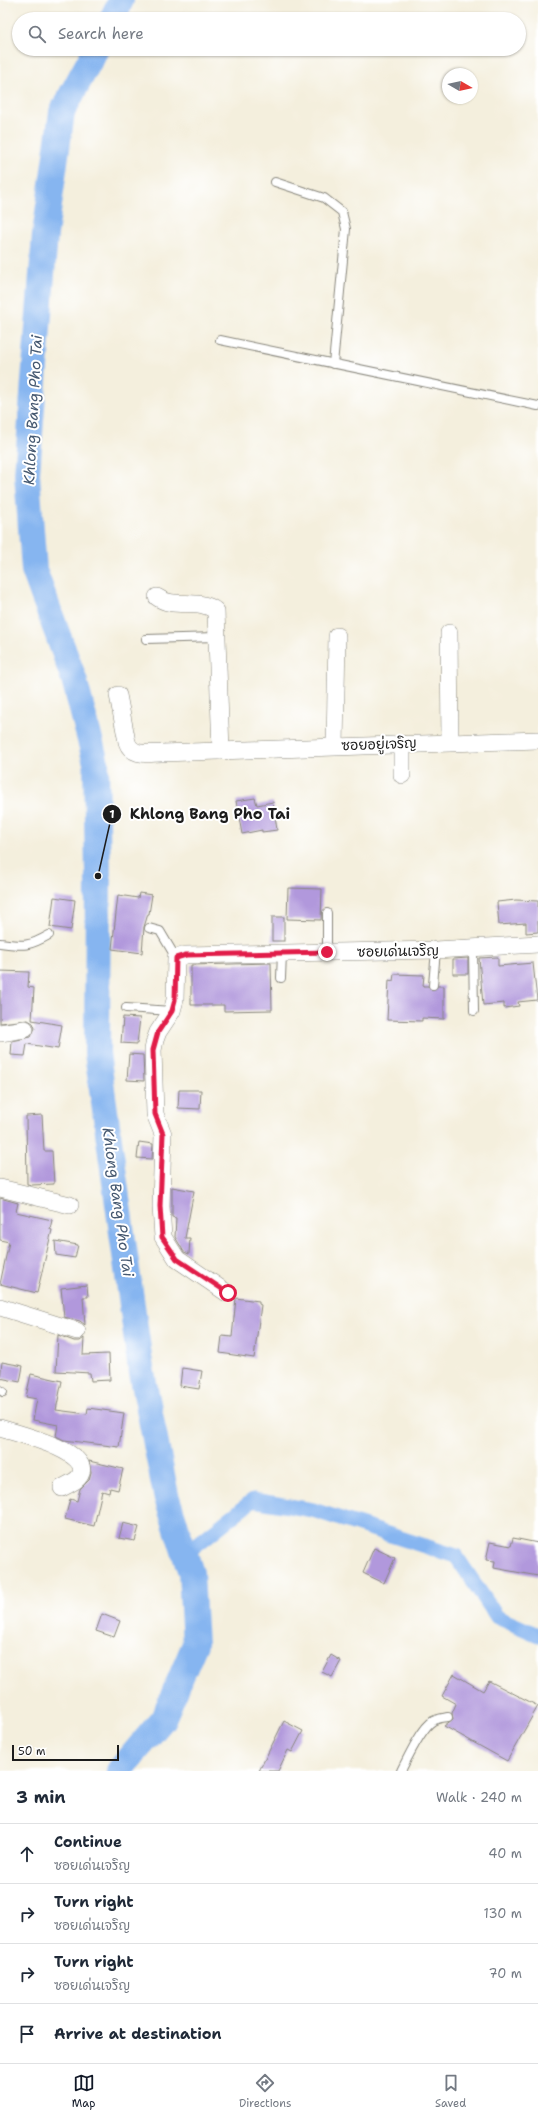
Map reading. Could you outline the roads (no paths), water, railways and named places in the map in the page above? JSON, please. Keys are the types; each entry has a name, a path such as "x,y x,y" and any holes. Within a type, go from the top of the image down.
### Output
{"street":[{"path":"157,597 163,602 170,604 210,606 216,611 221,751"},
{"path":"449,633 450,742"},
{"path":"335,746 337,636"},
{"name":"ซอยอยู่เจริญ","path":"118,695 127,742 130,749 134,752 221,751 538,740"},
{"path":"402,744 402,775"},
{"name":"ซอยเด่นเจริญ","path":"176,958 186,955 473,949 538,944"},
{"path":"176,958 175,1000 172,1011 158,1032 153,1050 155,1114 163,1134 160,1206 162,1237 177,1259 228,1293"},
{"path":"0,1033 25,1029"},
{"path":"0,1188 70,1206"},
{"path":"0,1307 77,1331"},
{"path":"0,1428 57,1446 68,1452 81,1466 82,1472 79,1478 62,1488"}],"lane":[{"path":"275,182 324,198 342,212 346,229 333,364"},
{"path":"220,340 538,406"},
{"path":"146,639 217,638"},
{"path":"327,913 327,952"},
{"path":"149,928 160,930 176,958"},
{"path":"0,943 19,946 32,945 49,936"},
{"path":"473,949 474,1011"},
{"path":"432,985 436,950"},
{"path":"281,978 282,953"},
{"path":"126,1008 172,1011"},
{"path":"401,1771 413,1747 431,1722 439,1718 448,1717"}],"waterway":[{"name":"Khlong Bang Pho Tai","path":"115,12 121,0"},
{"name":"Khlong Bang Pho Tai","path":"92,56 62,112 45,234 27,474 34,570 74,679 96,763 98,876 97,1053 140,1363 166,1495 191,1573 195,1644 163,1719 119,1771"},
{"path":"185,1554 253,1500 313,1510 456,1556 497,1617 538,1635"}],"place":[{"name":"Khlong Bang Pho Tai","path":"98,876"}]}
